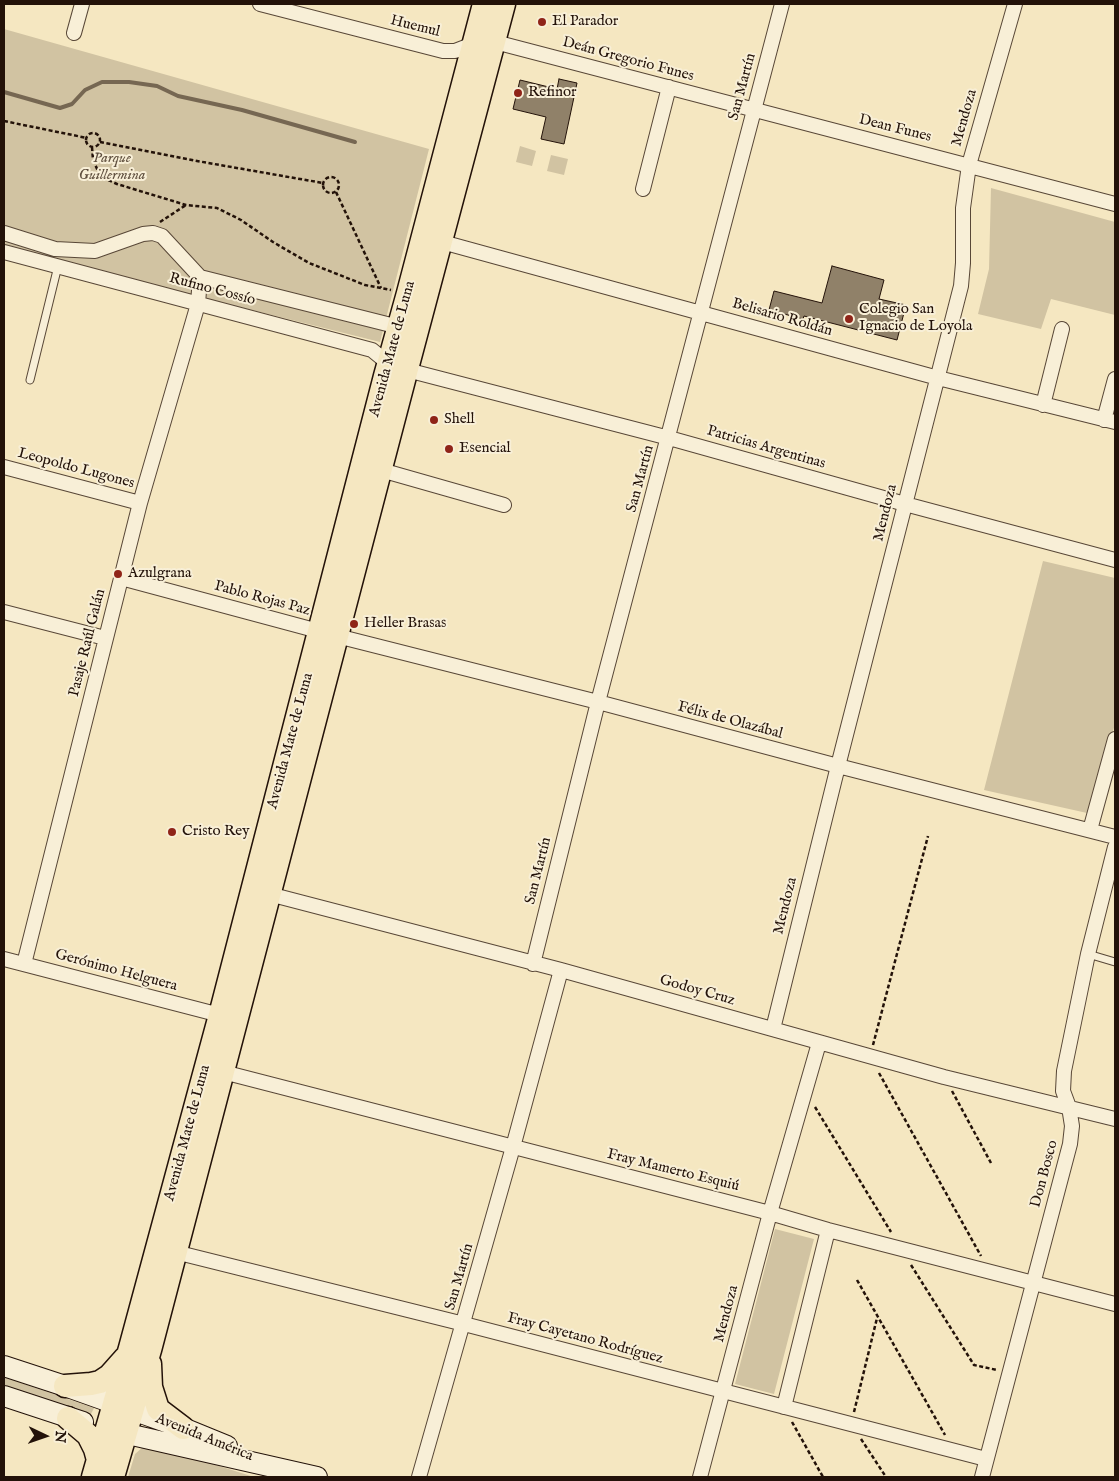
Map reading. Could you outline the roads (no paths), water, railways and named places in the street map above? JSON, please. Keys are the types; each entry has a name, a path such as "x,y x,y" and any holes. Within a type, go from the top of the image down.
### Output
{"main road":[{"name":"Avenida Mate de Luna","path":"113,1477 116,1432 140,1349 220,1015 328,634 398,366 442,242 484,43 484,4"},
{"name":"Avenida Mate de Luna","path":"140,1349 175,1252 269,894 328,634 381,470 398,366 399,327 408,293 484,43 504,4"},
{"path":"65,1386 100,1382 140,1349 158,1408 183,1428"},
{"name":"Avenida América","path":"4,1366 183,1428 273,1472"},
{"name":"Avenida América","path":"4,1396 116,1432 273,1472 317,1477"},
{"path":"68,1418 88,1436 95,1449 95,1469"},
{"name":"Avenida Mate de Luna","path":"95,1469 116,1432"}],"street":[{"path":"74,33 82,4"},
{"name":"Huemul","path":"260,4 278,6 443,51 454,51 484,43"},
{"name":"San Martín","path":"533,964 598,702 782,4"},
{"name":"Mendoza","path":"772,1029 961,286 963,208 968,165 1015,4"},
{"name":"Deán Gregorio Funes","path":"484,43 669,87 753,110"},
{"path":"643,189 669,87"},
{"name":"Dean Funes","path":"753,110 1115,204"},
{"path":"4,233 54,250 95,251 143,234 153,233 162,236 200,276 399,327"},
{"name":"Belisario Roldán","path":"442,242 938,378 1110,421"},
{"name":"Rufino Cossío","path":"4,252 372,350 398,366"},
{"name":"Pasaje Raúl Galán","path":"24,964 140,502 198,304 200,276"},
{"path":"1043,405 1062,330"},
{"name":"Patricias Argentinas","path":"398,366 1115,560"},
{"path":"1110,421 1115,379"},
{"name":"Leopoldo Lugones","path":"4,467 140,502"},
{"path":"381,470 504,505"},
{"name":"Pablo Rojas Paz","path":"121,578 328,634"},
{"path":"4,612 105,638"},
{"name":"Félix de Olazábal","path":"328,634 598,702 1115,837"},
{"path":"1090,830 1115,739"},
{"name":"Don Bosco","path":"982,1477 1070,1144 1072,1126 1069,1107 1063,1091 1064,1071 1088,954 1115,847"},
{"name":"Godoy Cruz","path":"269,894 561,970 944,1077 1115,1119"},
{"name":"Gerónimo Helguera","path":"4,959 220,1015"},
{"name":"San Martín","path":"419,1477 464,1324 561,970"},
{"name":"Mendoza","path":"700,1477 770,1213 818,1043"},
{"name":"Fray Mamerto Esquiú","path":"223,1072 770,1213 1032,1284 1115,1304"},
{"path":"784,1407 828,1230"},
{"name":"Fray Cayetano Rodríguez","path":"175,1252 464,1324 986,1459"}],"lane":[{"path":"30,380 58,266"},
{"path":"1088,954 1115,962"}],"waterway":[{"path":"4,92 60,108 72,104 85,90 102,82 129,82 157,86 178,96 242,110 355,142"}],"place":[{"name":"El Parador","path":"542,22"},
{"name":"Refinor","path":"518,93"},
{"name":"Colegio San Ignacio de Loyola","path":"849,319"},
{"name":"Shell","path":"434,420"},
{"name":"Esencial","path":"449,449"},
{"name":"Azulgrana","path":"118,574"},
{"name":"Heller Brasas","path":"354,624"},
{"name":"Cristo Rey","path":"172,832"}],"park label":[{"name":"Parque Guillermina","path":"112,168"}]}
